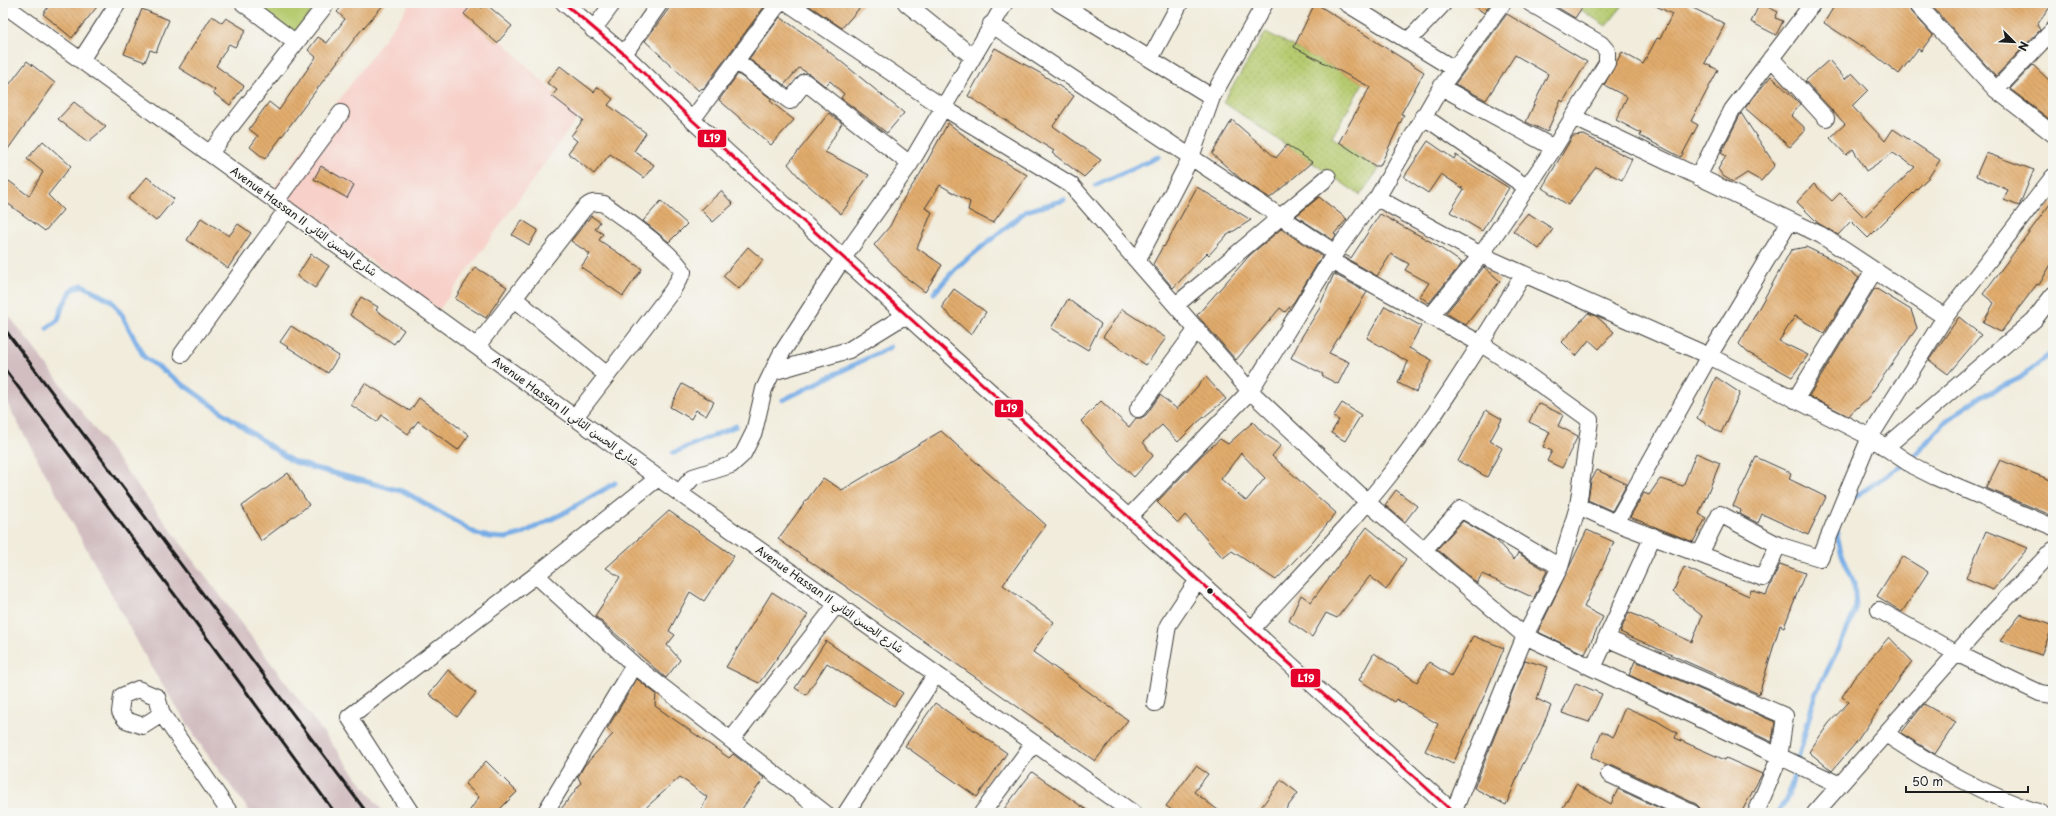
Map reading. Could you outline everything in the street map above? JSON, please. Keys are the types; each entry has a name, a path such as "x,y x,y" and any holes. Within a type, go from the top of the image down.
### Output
{"street":[{"path":"81,60 118,3"},
{"path":"243,3 296,43"},
{"path":"210,153 327,3"},
{"path":"564,3 593,30 624,54 692,120 1453,813 1525,636 1560,567 1578,506 1590,420 1515,366 1480,343 1430,317 1333,257 1282,218 991,24"},
{"path":"593,30 613,3"},
{"path":"624,54 660,3"},
{"path":"692,120 779,3"},
{"path":"788,3 944,108 1071,185 1250,391 1368,502 1525,636 1783,760 1840,785"},
{"path":"906,3 973,57"},
{"path":"679,493 693,477 731,465 743,454 754,432 764,389 782,354 843,258 910,164 944,108 991,24 1005,3"},
{"path":"1059,3 1212,97"},
{"path":"1150,59 1180,3"},
{"path":"1137,261 1191,157 1212,97 1265,3"},
{"path":"1346,3 1454,69"},
{"path":"1408,41 1444,3"},
{"path":"1129,517 1250,391 1333,257 1364,211 1377,198 1441,87 1503,3"},
{"path":"1430,317 1481,255 1554,148 1607,63 1608,51 1601,44 1530,3"},
{"path":"1698,177 1732,110 1813,3"},
{"path":"1916,3 1996,90 2053,134"},
{"name":"Avenue Hassan II شارع الحسن الثاني","path":"3,4 658,478 1134,813"},
{"path":"1996,90 2053,30"},
{"path":"1771,58 1826,118"},
{"path":"736,61 790,101 805,82 910,164"},
{"path":"1441,87 1554,148"},
{"path":"182,354 341,113"},
{"path":"1423,116 1526,187"},
{"path":"1573,118 1821,235 1945,317"},
{"path":"1700,554 1720,514 1778,545 1820,558 1870,437 1945,317 2053,177"},
{"path":"1176,306 1328,178"},
{"path":"1377,198 1481,255 1709,356 1870,437 1913,466 1935,477 2053,527"},
{"path":"477,346 589,203 597,202 604,204 669,255 679,264 683,272 681,278 575,417"},
{"path":"1616,522 1709,356 1790,221"},
{"path":"1795,400 1874,271"},
{"path":"1252,629 1368,502 1396,468 1430,420 1524,274"},
{"path":"1890,450 2034,320 2053,295"},
{"path":"515,299 607,375"},
{"path":"772,372 849,350 906,315"},
{"path":"1138,409 1196,329"},
{"path":"411,813 349,717 536,575 658,478"},
{"path":"1578,506 1763,578 1778,545"},
{"path":"1424,550 1461,509 1560,567"},
{"path":"1593,668 1653,536"},
{"path":"1815,813 1994,611 2053,550"},
{"path":"536,575 634,665 825,813"},
{"path":"1155,703 1168,625 1198,580"},
{"path":"731,740 837,604"},
{"path":"1879,610 1956,653 2040,693 2053,695"},
{"path":"1606,638 1786,716 1783,760 1756,813"},
{"path":"545,813 634,665"},
{"path":"846,813 936,674"},
{"path":"162,714 230,813"},
{"path":"1886,734 1930,763 2007,802 2041,813"},
{"path":"982,813 1034,743"},
{"path":"1610,774 1692,813"}],"shaded area":[{"path":"411,3 464,3 578,117 439,310 273,189"},
{"path":"3,308 384,813 251,813 204,750 154,672 3,396"}],"green space":[{"path":"254,3 318,3 294,34"},
{"path":"1585,3 1625,3 1606,26 1581,10"},
{"path":"1266,32 1363,83 1332,137 1379,169 1360,195 1223,102"}],"building":[{"path":"51,3 100,3 72,38 43,14"},
{"path":"345,3 385,3 358,34 265,159 250,147 258,136 249,129 269,102 279,110 316,57 308,50 318,37 327,43 345,19 337,12"},
{"path":"473,3 482,8 486,4 512,26 497,43 464,14"},
{"path":"673,3 758,3 764,7 703,89 702,88 699,91 645,41"},
{"path":"805,3 864,3 842,28"},
{"path":"1315,3 1424,72 1401,114 1404,115 1380,166 1375,166 1339,142 1370,87 1294,47"},
{"path":"1470,3 1489,3 1490,4 1484,13"},
{"path":"1550,3 1585,3 1575,18"},
{"path":"1650,3 1683,3 1725,24 1705,63 1718,70 1691,121 1698,125 1681,157 1640,136 1641,133 1616,120 1627,97 1604,85 1622,52 1643,64 1657,38 1660,39 1672,14"},
{"path":"1760,3 1778,12 1775,18 1783,21 1776,35 1751,22"},
{"path":"1836,3 1907,3 1909,9 1933,35 1921,51 1918,49 1899,74 1862,45 1861,47 1824,23"},
{"path":"1929,3 2053,3 2037,25 2040,30 1996,76"},
{"path":"142,9 169,20 156,52 150,50 145,62 124,54"},
{"path":"1507,14 1587,62 1563,102 1561,100 1547,132 1526,122 1548,74 1515,55 1486,100 1455,84"},
{"path":"212,16 222,23 226,18 246,30 235,47 229,44 216,66 244,86 230,105 213,93 215,90 179,68"},
{"path":"780,17 822,46 904,113 887,133 841,98 844,94 830,81 825,86 799,68 784,85 749,59"},
{"path":"995,48 1040,73 1074,96 1053,126 1101,160 1084,177 1052,153 1054,151 968,96"},
{"path":"1829,60 1845,79 1852,73 1868,90 1852,106 1885,141 1893,129 1940,160 1929,177 1868,238 1851,221 1838,235 1818,223 1797,202 1814,184 1832,201 1840,193 1864,217 1915,167 1893,153 1866,171 1853,149 1846,155 1830,138 1845,124 1805,81"},
{"path":"27,61 55,83 3,156 3,93"},
{"path":"2033,65 2053,84 2053,122 2010,89"},
{"path":"560,66 594,92 598,87 613,99 608,105 646,133 634,151 654,165 644,178 610,154 594,174 568,153 577,141 571,136 583,120 552,96 557,90 547,83"},
{"path":"738,74 772,99 770,101 794,120 771,145 719,100"},
{"path":"1771,76 1800,104 1791,115 1804,127 1804,132 1790,147 1745,108"},
{"path":"74,102 106,127 88,142 58,119"},
{"path":"829,113 842,123 825,152 869,175 841,214 799,177 788,164"},
{"path":"1741,113 1775,165 1761,181 1747,173 1733,182 1723,176 1718,169 1726,156 1721,153"},
{"path":"1232,120 1276,158 1287,145 1312,162 1270,198 1242,180 1212,154"},
{"path":"948,123 976,145 1027,175 993,223 968,210 970,202 940,185 925,208 932,212 917,248 942,265 925,292 904,276 874,245 890,226 904,198 920,174"},
{"path":"1584,135 1632,159 1622,180 1596,167 1568,205 1542,188 1573,136"},
{"path":"43,141 71,166 48,195 63,210 45,231 3,200 3,188 9,181 29,196 43,172 27,159"},
{"path":"1428,141 1454,159 1456,155 1509,188 1482,231 1450,212 1464,189 1441,174 1428,193 1404,177"},
{"path":"1986,153 2034,170 2019,206 2004,200 2008,190 1976,176"},
{"path":"321,166 354,185 347,198 314,179"},
{"path":"147,177 174,199 156,221 128,199"},
{"path":"1197,187 1251,220 1226,236 1209,255 1207,253 1173,288 1153,264"},
{"path":"721,191 733,204 713,222 701,210"},
{"path":"1319,197 1347,219 1334,234 1336,235 1333,240 1296,216"},
{"path":"2053,200 2053,261 2039,285 2037,284 2001,332 1983,323 1994,303 1983,294"},
{"path":"661,201 687,224 669,242 643,221"},
{"path":"1528,213 1553,229 1539,249 1513,231"},
{"path":"1380,214 1433,243 1462,263 1429,303 1420,296 1429,283 1405,270 1409,264 1391,254 1377,276 1344,257 1345,255 1351,258"},
{"path":"591,216 600,222 595,229 603,234 599,240 642,269 623,296 581,267 590,254 571,241"},
{"path":"201,218 229,236 238,224 251,233 228,268 187,240"},
{"path":"522,220 538,230 529,245 512,235"},
{"path":"1281,229 1322,256 1294,302 1285,312 1280,308 1236,360 1197,315 1250,255"},
{"path":"748,247 763,260 739,289 723,276"},
{"path":"1806,247 1829,258 1859,278 1824,333 1795,316 1779,341 1808,355 1792,377 1747,352 1739,344 1791,250"},
{"path":"311,254 329,266 315,288 297,276"},
{"path":"475,267 507,287 486,318 455,299"},
{"path":"1484,267 1500,281 1466,325 1446,313"},
{"path":"1334,274 1367,292 1329,353 1349,362 1338,384 1322,376 1323,374 1291,358 1301,338 1321,306 1320,305"},
{"path":"1875,288 1911,310 1917,328 1868,398 1848,416 1809,396"},
{"path":"954,289 986,312 971,335 943,309 943,304"},
{"path":"361,297 378,307 376,310 404,330 394,344 350,315"},
{"path":"1068,299 1101,324 1088,350 1051,328"},
{"path":"1385,306 1421,326 1409,348 1432,360 1416,392 1398,383 1408,362 1367,338"},
{"path":"1122,309 1166,338 1146,365 1103,337"},
{"path":"1588,313 1596,316 1614,332 1599,349 1589,340 1576,356 1562,342"},
{"path":"1959,317 1981,335 1948,374 1929,360"},
{"path":"291,326 339,356 328,373 280,342"},
{"path":"1206,377 1226,399 1198,422 1178,442 1162,425 1143,442 1153,456 1134,477 1115,459 1081,421 1101,401 1129,427 1136,418 1141,418 1146,415 1160,395 1177,409"},
{"path":"1716,377 1740,393 1721,433 1697,418"},
{"path":"365,383 410,411 419,398 469,435 458,450 418,421 408,434 382,415 377,422 351,405"},
{"path":"682,384 714,402 706,416 696,410 691,419 670,407"},
{"path":"1342,403 1361,415 1345,441 1331,433 1339,420 1333,417"},
{"path":"1538,403 1563,415 1558,426 1578,436 1562,468 1547,461 1552,451 1543,447 1550,432 1529,422"},
{"path":"1486,410 1502,419 1490,441 1502,448 1487,477 1458,461"},
{"path":"1253,422 1263,433 1281,445 1272,456 1336,513 1312,542 1276,580 1232,551 1223,558 1185,515 1178,523 1157,502 1202,455 1220,439 1228,444","holes":["1241,453 1265,478 1246,501 1221,479"]},
{"path":"941,431 1046,525 1003,585 1054,622 1033,652 1128,720 1095,761 778,539 823,478 842,490"},
{"path":"1696,453 1720,463 1699,514 1706,518 1693,542 1630,517 1644,493 1649,495 1660,479 1683,486"},
{"path":"1756,457 1791,473 1789,479 1826,497 1808,535 1762,514 1758,523 1740,514 1741,510 1733,506"},
{"path":"2000,460 2053,481 2053,516 1986,488"},
{"path":"1597,470 1627,484 1612,511 1588,500 1591,481"},
{"path":"288,473 309,505 261,541 242,506"},
{"path":"1396,490 1417,506 1405,522 1385,505"},
{"path":"669,511 734,556 704,601 690,592 669,631 675,635 667,645 680,660 666,678 595,616 620,577 606,568"},
{"path":"1463,521 1497,541 1514,560 1518,553 1547,571 1534,598 1482,574 1477,583 1437,549"},
{"path":"1367,527 1406,559 1386,590 1370,576 1337,618 1326,613 1312,637 1289,621 1301,595 1311,602"},
{"path":"1587,530 1614,542 1584,607 1603,617 1585,654 1538,632"},
{"path":"1986,531 2028,548 1993,590 1966,578"},
{"path":"1902,556 1928,572 1902,612 1877,596"},
{"path":"1780,564 1805,573 1784,627 1780,625 1759,694 1620,632 1629,612 1692,642 1702,616 1673,592 1684,567 1749,596 1751,590 1766,595"},
{"path":"772,592 808,615 759,683 726,667"},
{"path":"2021,614 2053,626 2041,655 2000,641"},
{"path":"1473,636 1504,648 1486,692 1453,764 1425,751 1438,724 1396,699 1394,702 1359,680 1374,653 1417,682 1429,662 1451,676"},
{"path":"1889,637 1912,661 1855,744 1832,771 1809,752 1829,723 1849,702 1842,697 1854,678"},
{"path":"826,641 903,693 894,706 827,663 806,695 795,688"},
{"path":"1525,660 1548,667 1537,699 1551,706 1538,737 1522,766 1506,805 1474,788"},
{"path":"1635,661 1775,722 1772,742 1629,675"},
{"path":"448,670 476,693 457,717 429,694"},
{"path":"637,679 656,694 655,706 729,758 733,754 764,778 739,813 700,813 707,797 680,777 640,813 558,813 581,783 578,777 584,766 613,734 607,729"},
{"path":"1576,683 1602,694 1589,722 1562,713"},
{"path":"935,703 1007,753 977,797 905,746"},
{"path":"1924,704 1956,722 1935,754 1901,733"},
{"path":"1625,707 1657,721 1677,733 1675,738 1725,760 1726,758 1762,774 1741,813 1701,813 1700,808 1696,804 1613,765 1606,765 1591,757 1602,731 1613,737"},
{"path":"486,761 517,792 496,813 468,813 479,797 465,784"},
{"path":"1196,766 1208,774 1194,792 1222,813 1176,813 1166,806"},
{"path":"1032,772 1091,813 1001,813"},
{"path":"1281,780 1298,793 1283,813 1257,813"},
{"path":"1576,784 1611,804 1618,789 1670,813 1560,813"}],"waterway":[{"path":"1096,185 1158,157"},
{"path":"934,293 956,268 1026,211 1064,200"},
{"path":"47,328 58,320 62,307 72,290 82,285 112,301 122,315 144,357 292,461 405,492 477,534 489,537 506,538 521,534 562,514 615,483"},
{"path":"783,400 890,347"},
{"path":"1850,500 1912,458 1947,420 1982,396 2020,378 2053,352"},
{"path":"673,453 736,426"},
{"path":"1778,813 1789,794 1815,695 1844,637 1856,608 1854,583 1841,552 1836,530"}],"railway":[{"path":"3,327 367,813"},
{"path":"3,367 193,619 335,813"}],"transit line":[{"name":"L19","path":"564,3 624,54 692,120 1454,813"}]}
